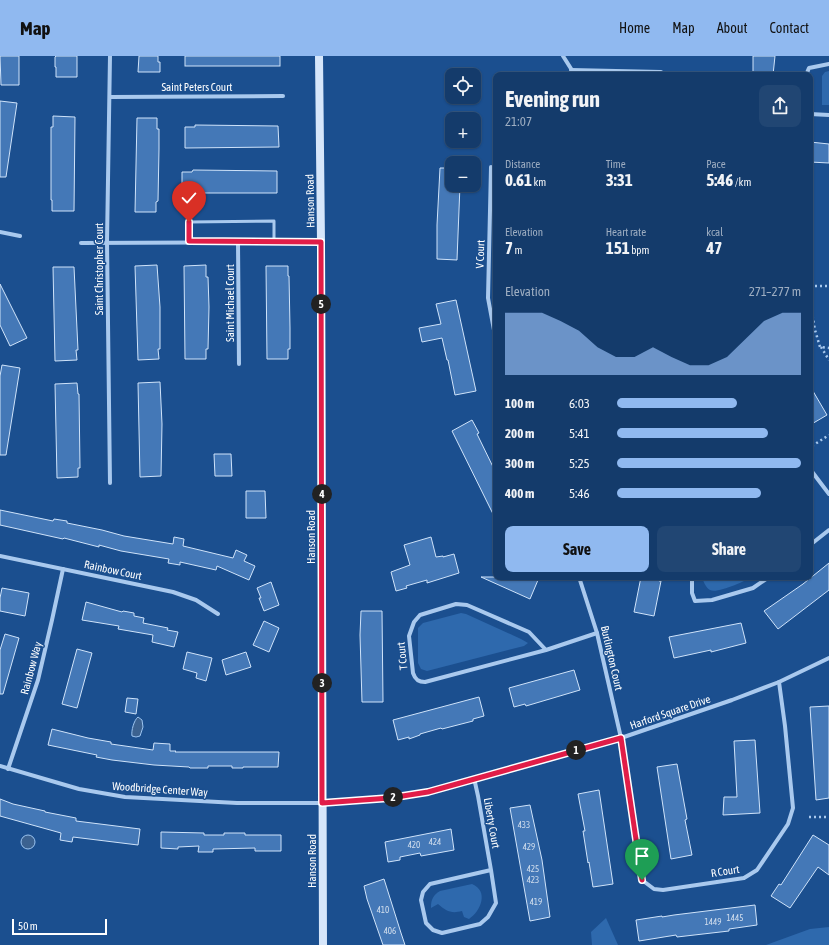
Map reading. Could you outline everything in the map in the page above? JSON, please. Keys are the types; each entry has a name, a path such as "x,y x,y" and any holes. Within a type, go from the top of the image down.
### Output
{"street":[{"name":"Saint Christopher Court","path":"110,56 107,242 110,483"},
{"name":"Hanson Road","path":"319,56 321,242 322,945"},
{"path":"563,56 571,70 661,72"},
{"path":"807,72 809,68 829,64"},
{"name":"Saint Peters Court","path":"110,97 284,96"},
{"path":"813,114 829,115"},
{"name":"V Court","path":"491,167 488,298 493,325"},
{"path":"0,232 20,236"},
{"path":"81,243 189,241 321,242"},
{"name":"Saint Michael Court","path":"238,242 239,364"},
{"path":"813,473 829,494"},
{"path":"813,542 829,530"},
{"name":"Rainbow Court","path":"0,556 173,592 196,600 218,614"},
{"name":"Rainbow Way","path":"8,768 38,680 62,569"},
{"name":"Burlington Court","path":"580,580 597,633 621,738"},
{"path":"692,580 692,593 695,601 712,600 753,588 765,580"},
{"name":"T Court","path":"546,650 529,632 467,605 456,604 420,616 414,622 409,636 413,673 415,678 420,682 425,682 546,650 597,633"},
{"name":"Harford Square Drive","path":"322,803 390,798 428,792 621,738 732,700 778,682 829,658"},
{"name":"R Court","path":"621,738 642,880 654,889 663,890 744,878 757,870 788,824 793,808 785,726 778,682"},
{"name":"Woodbridge Center Way","path":"0,766 79,789 125,797 237,803 322,803"},
{"name":"Liberty Court","path":"474,778 491,870 496,902 488,917 480,924 442,933 433,930 426,923 421,900 423,892 430,884 491,870"}],"lane":[{"path":"189,241 189,222 274,220 274,242"}],"path":[{"path":"813,286 829,286"},
{"path":"813,318 820,347 829,360"},
{"path":"820,347 829,348"},
{"path":"813,445 829,435"},
{"path":"809,817 829,817"}],"shaded area":[{"path":"829,71 829,105 822,105 822,76 825,72"},
{"path":"703,580 745,580 714,591 707,588"},
{"path":"461,613 528,643 524,646 427,671 421,669 418,663 418,628 423,623"},
{"path":"138,717 142,720 143,727 140,736 136,737 132,736 132,731 134,723"},
{"path":"25,835 31,835 35,839 35,845 31,849 25,849 21,845 21,839"},
{"path":"472,884 477,887 482,896 480,906 469,919 464,917 462,911 449,911 438,904 431,908 433,898 440,891"},
{"path":"606,918 618,945 592,945 591,932"},
{"path":"829,927 829,945 766,945 810,929"}],"building":[{"path":"0,56 19,56 19,85 1,85"},
{"path":"56,56 77,56 77,77 56,77"},
{"path":"139,56 158,56 158,62 160,62 160,72 138,72"},
{"path":"185,56 280,56 280,66 185,66"},
{"path":"753,56 775,56 773,72 753,72"},
{"path":"0,101 17,103 6,177 0,177"},
{"path":"53,116 75,117 74,211 52,211 51,127 53,127"},
{"path":"137,118 157,118 157,129 159,129 159,149 158,201 156,202 156,212 135,212"},
{"path":"195,125 278,126 279,147 185,148 185,127 195,127"},
{"path":"813,142 829,144 829,163 813,162"},
{"path":"440,168 445,168 445,192 460,192 457,260 437,259"},
{"path":"193,170 277,171 277,193 182,193 182,172 192,172"},
{"path":"157,265 160,307 159,359 138,360 135,266"},
{"path":"206,265 209,307 208,349 206,349 206,359 185,359 184,266"},
{"path":"266,266 288,266 290,349 288,349 288,359 267,359"},
{"path":"53,267 74,267 78,350 76,350 77,360 55,361"},
{"path":"0,284 27,338 10,346 0,325"},
{"path":"456,300 476,391 455,395 442,338 422,342 419,328 441,324 436,304"},
{"path":"2,365 20,368 6,455 0,455 0,376"},
{"path":"160,382 162,424 161,476 140,477 138,383"},
{"path":"77,383 79,394 80,468 78,468 78,477 57,478 55,384"},
{"path":"813,391 827,415 813,423"},
{"path":"472,420 479,433 477,434 493,467 493,514 452,431"},
{"path":"214,454 231,454 232,476 215,476"},
{"path":"246,491 265,491 266,518 246,518"},
{"path":"0,510 53,521 54,519 67,521 67,523 124,536 173,544 174,537 184,539 183,546 233,558 236,550 247,555 244,561 255,566 249,580 217,566 216,570 180,562 180,565 168,563 169,559 121,551 99,545 99,547 0,525"},
{"path":"431,537 436,557 454,554 459,573 427,583 427,580 406,586 407,588 396,591 391,572 410,565 404,545"},
{"path":"829,563 829,590 778,629 764,611 808,580 813,580 813,576"},
{"path":"481,577 493,577 493,580 538,580 530,599"},
{"path":"640,580 661,581 654,616 634,612"},
{"path":"271,582 279,605 264,611 257,588"},
{"path":"2,588 29,593 25,616 0,611"},
{"path":"86,602 122,612 134,613 134,616 144,618 143,623 168,628 167,630 178,632 174,647 152,642 153,635 118,629 119,626 82,620"},
{"path":"361,611 382,611 383,702 362,702 360,635"},
{"path":"264,621 279,628 269,652 253,645"},
{"path":"741,623 746,643 711,652 711,650 674,658 669,637"},
{"path":"5,634 19,638 3,694 0,694 0,650"},
{"path":"77,649 92,653 77,708 62,704"},
{"path":"187,652 212,658 206,681 196,678 197,673 183,669"},
{"path":"246,652 251,667 226,675 222,660"},
{"path":"574,670 580,690 526,706 525,704 514,707 509,688"},
{"path":"479,697 484,716 473,719 473,721 420,734 409,739 409,737 398,740 393,720"},
{"path":"127,698 138,699 136,714 125,712"},
{"path":"829,706 829,798 816,800 810,707"},
{"path":"52,729 111,742 111,744 153,750 154,743 170,744 170,751 176,751 175,752 279,752 278,767 232,768 232,766 208,766 208,768 190,768 112,760 96,757 97,755 48,745"},
{"path":"755,740 760,813 723,815 724,797 737,797 734,741"},
{"path":"677,764 687,819 685,820 692,855 671,859 657,767"},
{"path":"599,790 613,884 593,887 578,794"},
{"path":"0,799 45,812 76,818 76,821 140,829 138,845 73,837 72,842 60,840 61,833 0,816"},
{"path":"530,805 542,860 550,917 530,921 510,808"},
{"path":"451,829 454,850 421,856 420,853 400,857 400,860 388,862 385,842"},
{"path":"161,832 204,833 204,835 245,833 245,835 281,835 281,851 255,851 255,848 213,849 213,852 198,852 199,846 178,847 178,849 161,848"},
{"path":"813,835 829,845 829,875 818,867 790,908 771,896 779,884 781,885"},
{"path":"384,879 405,945 383,945 367,899 364,886"},
{"path":"755,905 757,925 729,929 729,931 677,937 676,935 639,941 636,920"}],"route":[{"path":"189,222 189,241 321,242 322,803 390,798 428,792 621,738 642,880"}]}
